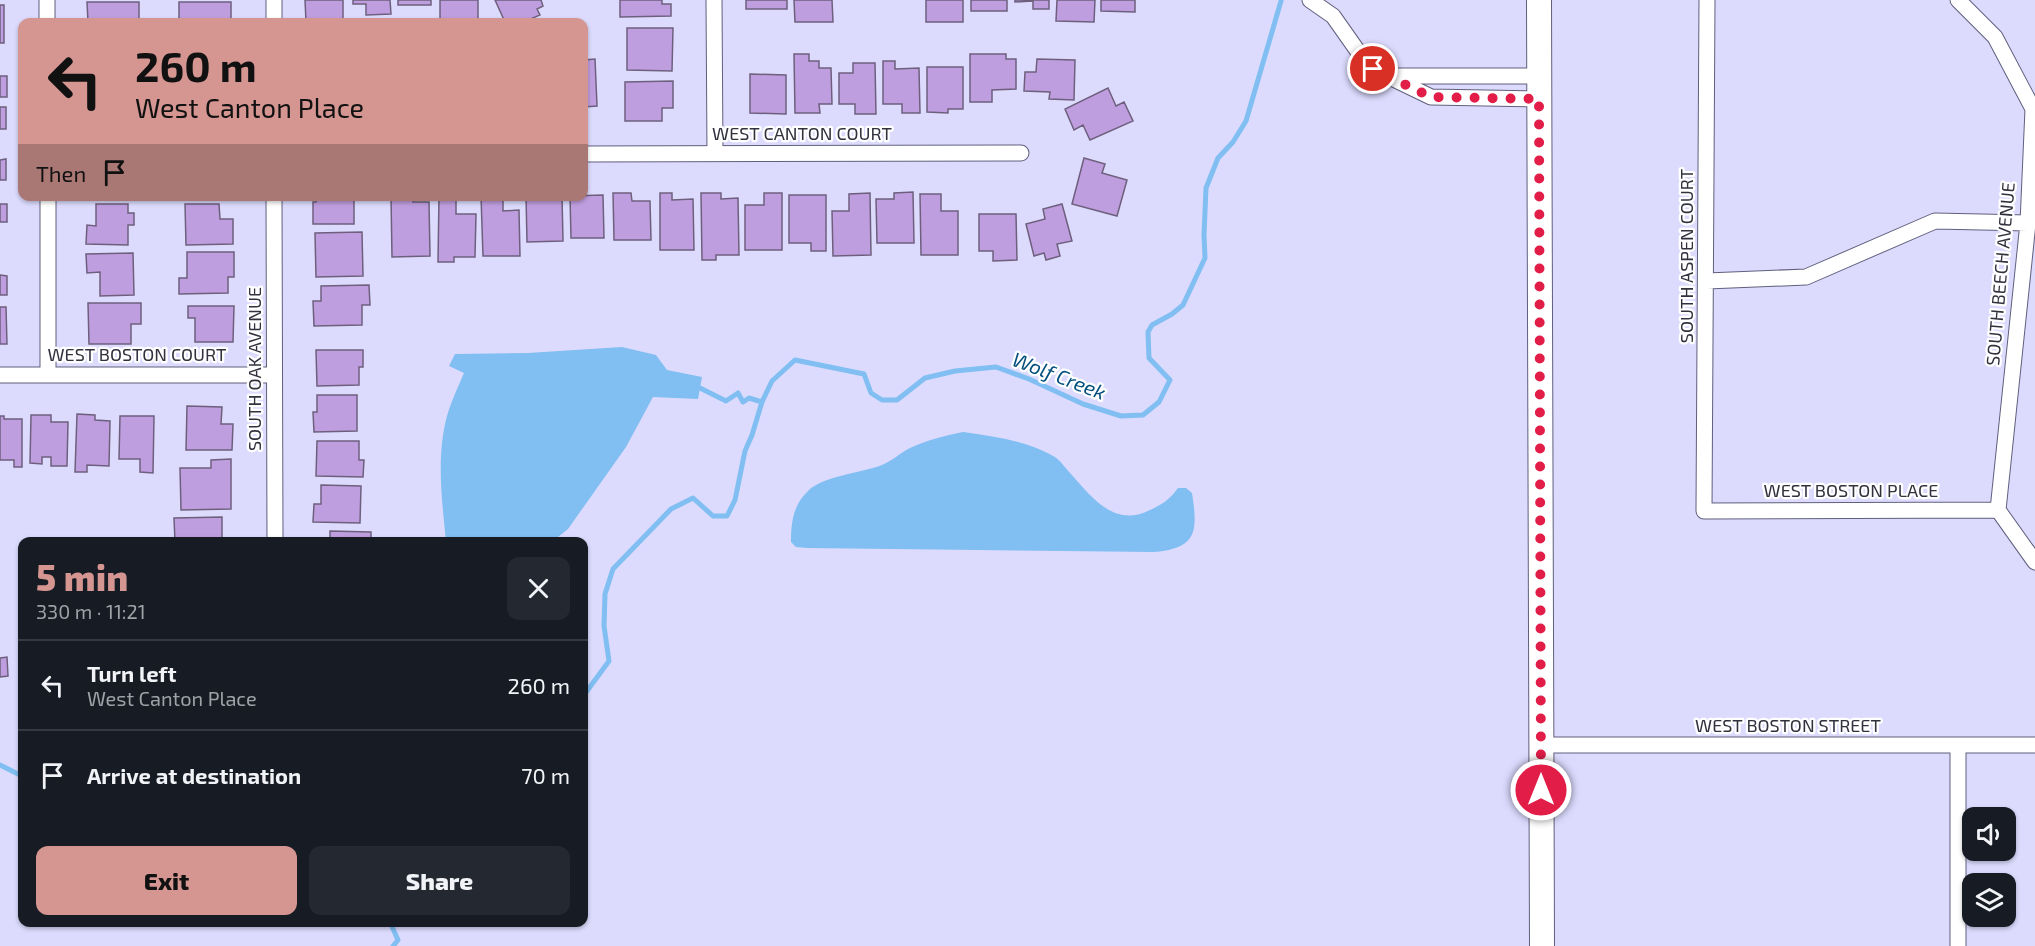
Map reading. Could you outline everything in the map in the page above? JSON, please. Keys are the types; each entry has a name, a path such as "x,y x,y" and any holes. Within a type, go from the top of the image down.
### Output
{"main road":[{"path":"1539,0 1542,946"}],"street":[{"path":"47,0 47,18"},
{"path":"274,0 274,18"},
{"path":"714,0 715,153"},
{"path":"1310,0 1334,16 1364,60 1386,76 1431,97 1539,87"},
{"name":"SOUTH ASPEN COURT","path":"1704,511 1707,0"},
{"name":"SOUTH BEECH AVENUE","path":"1958,0 1995,37 2033,109 2028,223 1998,510"},
{"path":"1386,76 1539,87"},
{"name":"WEST CANTON COURT","path":"588,154 1021,153"},
{"path":"48,201 48,375"},
{"name":"SOUTH OAK AVENUE","path":"274,201 275,537"},
{"path":"1707,281 1806,277 1935,221 2028,223"},
{"name":"WEST BOSTON COURT","path":"0,375 274,375"},
{"path":"1998,510 2035,562"},
{"name":"WEST BOSTON PLACE","path":"1704,511 1998,510"},
{"name":"WEST BOSTON STREET","path":"1541,745 2035,746"},
{"path":"1958,745 1958,946"}],"water":[{"path":"622,347 656,355 667,370 702,377 698,399 653,397 626,447 568,529 558,537 446,537 441,479 442,447 447,416 464,373 449,366 455,354 528,353"},
{"path":"963,432 1022,443 1044,451 1055,457 1096,501 1115,513 1137,515 1162,503 1178,488 1186,488 1192,493 1194,507 1194,528 1191,536 1179,547 1154,552 807,548 796,547 791,542 792,521 796,508 803,496 814,486 832,478 874,468 923,443"}],"building":[{"path":"305,0 343,0 343,18 306,18"},
{"path":"353,0 390,0 391,14 366,15 366,4 353,4"},
{"path":"398,0 431,0 431,5 398,5"},
{"path":"440,0 478,0 478,18 440,18"},
{"path":"495,0 541,0 543,6 537,9 540,15 533,18 503,18"},
{"path":"620,0 662,0 662,4 671,4 671,16 620,17"},
{"path":"746,0 787,0 787,9 746,9"},
{"path":"794,0 832,0 833,22 795,22"},
{"path":"926,0 963,0 963,22 926,22"},
{"path":"971,0 1007,0 1007,11 971,11"},
{"path":"1015,0 1049,0 1049,9 1033,9 1033,1 1015,2"},
{"path":"1057,0 1095,0 1094,22 1056,21"},
{"path":"1101,0 1135,0 1135,12 1101,11"},
{"path":"87,2 139,2 139,18 88,18"},
{"path":"179,2 231,2 231,18 179,18"},
{"path":"0,5 4,5 4,43 0,43"},
{"path":"627,28 673,28 672,71 627,70"},
{"path":"794,54 809,54 809,61 819,61 819,68 831,68 832,104 819,104 820,113 795,113"},
{"path":"970,54 1006,54 1006,59 1016,59 1016,89 992,90 992,102 970,102"},
{"path":"595,59 597,106 588,107 588,60"},
{"path":"1037,59 1075,60 1074,100 1049,99 1050,92 1024,91 1025,72 1036,72"},
{"path":"883,61 895,61 895,69 919,68 920,113 902,113 902,104 883,104"},
{"path":"853,63 875,63 876,114 855,114 855,104 839,104 839,73 853,73"},
{"path":"927,67 963,67 963,109 948,109 948,113 927,112"},
{"path":"750,74 786,75 786,114 750,113"},
{"path":"0,76 7,76 7,97 0,97"},
{"path":"673,81 673,108 662,108 662,121 625,121 625,82"},
{"path":"1108,88 1116,106 1124,102 1133,121 1090,140 1083,125 1074,130 1065,109"},
{"path":"0,107 6,107 6,129 0,129"},
{"path":"1084,158 1105,164 1102,173 1127,180 1117,216 1072,204"},
{"path":"6,159 6,180 0,180 0,160"},
{"path":"913,192 914,243 877,243 876,199 894,199 894,193"},
{"path":"613,193 631,193 632,201 650,201 651,240 614,240"},
{"path":"660,193 672,193 672,200 693,199 694,250 660,250"},
{"path":"701,193 721,193 721,199 738,198 739,255 716,255 716,260 702,260"},
{"path":"764,193 782,193 782,250 745,250 745,205 764,205"},
{"path":"870,193 871,255 833,256 832,211 849,211 849,194"},
{"path":"920,194 941,194 941,211 958,211 958,255 921,255"},
{"path":"588,195 603,195 604,238 571,238 570,201 588,201"},
{"path":"789,195 826,195 826,251 811,251 811,243 789,243"},
{"path":"354,201 354,224 313,224 313,202"},
{"path":"391,201 429,202 430,256 392,257"},
{"path":"439,201 456,201 456,214 476,214 475,257 454,257 454,262 438,262"},
{"path":"481,201 503,201 503,211 519,210 520,256 483,256"},
{"path":"526,201 562,201 563,241 527,242"},
{"path":"0,204 7,204 7,222 0,222"},
{"path":"96,204 128,204 128,213 134,213 134,225 128,225 128,245 86,244 87,225 96,226"},
{"path":"185,204 219,204 220,219 233,219 233,244 186,245"},
{"path":"1062,204 1072,241 1057,244 1060,256 1046,260 1044,253 1034,256 1026,224 1045,219 1043,209"},
{"path":"979,214 1016,214 1017,260 993,261 993,251 979,251"},
{"path":"362,232 363,276 316,277 315,233"},
{"path":"187,252 234,252 234,277 228,277 228,293 179,294 179,278 187,278"},
{"path":"133,253 134,295 100,296 100,272 87,273 86,254"},
{"path":"0,275 7,276 7,295 0,295"},
{"path":"369,285 370,305 362,305 362,325 314,326 313,301 321,301 321,286"},
{"path":"88,303 141,303 141,324 131,324 131,344 89,344"},
{"path":"188,306 234,306 233,342 195,342 195,318 188,318"},
{"path":"0,307 6,307 7,344 0,344"},
{"path":"316,350 363,350 363,367 359,367 359,385 317,386"},
{"path":"317,395 357,395 357,431 314,432 313,412 317,412"},
{"path":"187,406 222,407 221,424 233,424 232,450 186,450"},
{"path":"77,414 95,415 95,420 110,421 109,466 87,465 87,472 75,472"},
{"path":"31,415 51,415 51,422 68,422 67,466 51,466 51,457 42,457 42,464 30,463"},
{"path":"0,416 4,416 4,419 22,419 22,467 14,467 14,460 0,460"},
{"path":"120,416 154,416 153,473 140,472 140,459 119,459"},
{"path":"317,441 359,441 359,460 364,460 363,477 316,476"},
{"path":"231,459 231,509 181,510 180,468 211,468 211,460"},
{"path":"321,485 361,486 360,523 313,522 314,504 321,504"},
{"path":"222,517 222,537 175,537 174,518"},
{"path":"330,531 371,532 371,537 330,537"},
{"path":"7,657 8,676 0,677 0,658"}],"waterway":[{"name":"Wolf Creek","path":"588,690 609,661 604,626 605,594 613,569 671,509 693,498 713,516 727,516 735,500 745,451 762,402 772,381 795,360 864,374 871,393 882,400 897,400 925,378 955,371 996,367 1029,379 1083,404 1121,416 1143,415 1159,402 1170,380 1149,358 1148,332 1152,325 1183,305 1205,258 1206,188 1218,158 1233,142 1246,121 1281,1"},
{"path":"700,388 726,401 738,393 743,402 749,398 762,402"},
{"path":"0,765 18,774"},
{"name":"Wolf Creek","path":"392,927 398,940 393,946"}],"route":[{"path":"1373,69 1431,97 1539,99 1541,790"}]}
